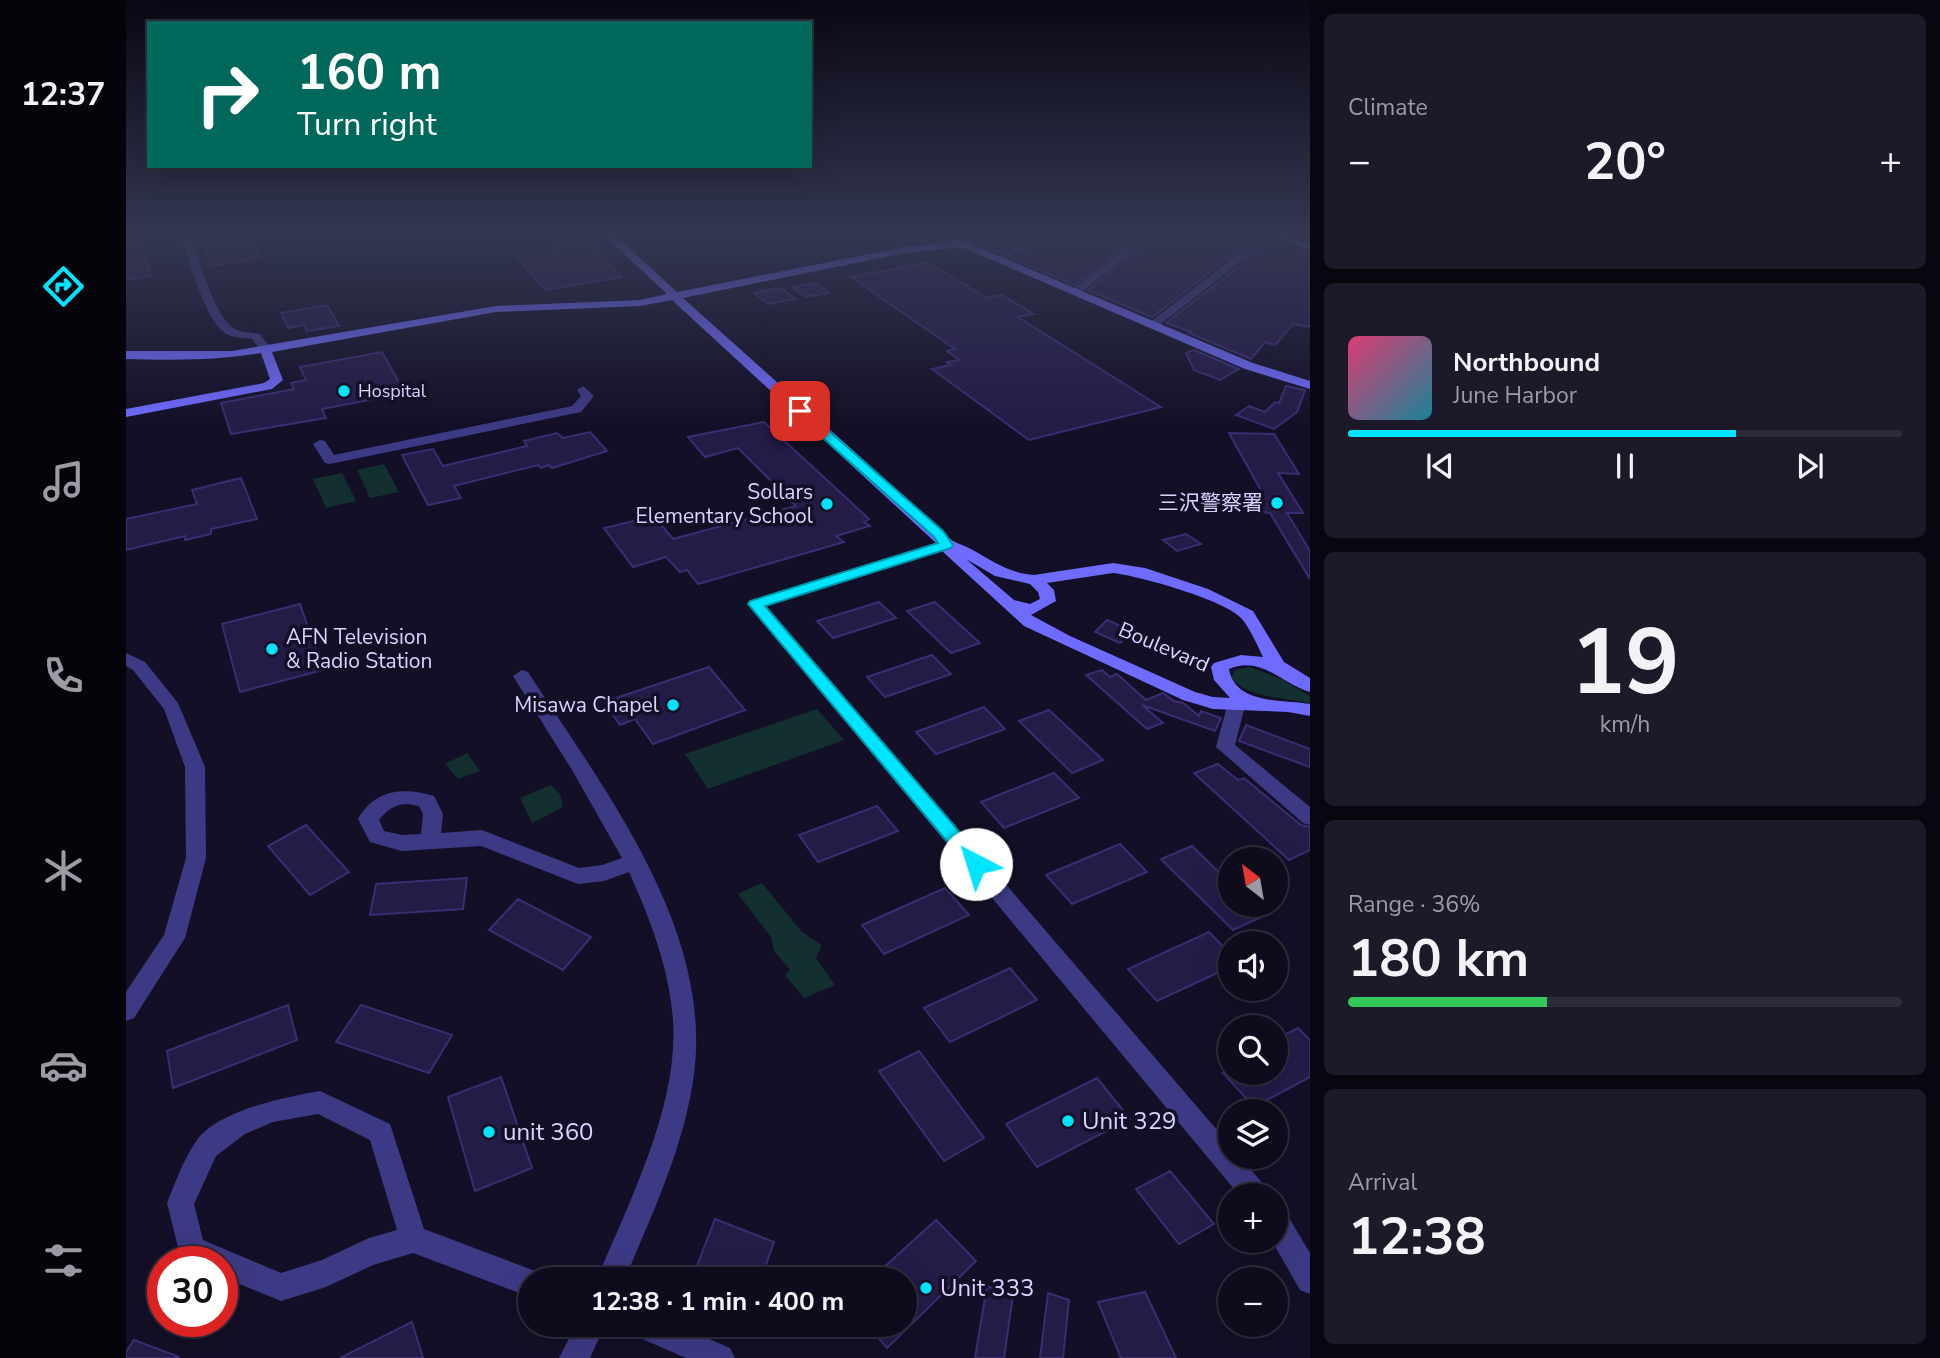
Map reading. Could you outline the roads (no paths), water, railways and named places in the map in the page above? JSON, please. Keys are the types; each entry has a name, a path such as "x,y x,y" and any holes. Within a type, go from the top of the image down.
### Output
{"street":[{"path":"126,413 272,384 277,380 265,349 256,336 230,331 211,299"},
{"path":"126,355 208,357 496,309 640,303 655,299"},
{"path":"677,299 938,534 952,555 1015,605 1030,622 1189,696 1213,703 1288,706 1310,710"},
{"path":"1093,299 1249,366 1310,384"},
{"path":"1154,324 1186,299"},
{"path":"320,444 326,458 330,460 576,409 588,396 583,390"},
{"path":"1246,1183 755,604 946,545 967,551 996,572 1034,580 1113,568 1139,571 1202,592 1247,614 1277,666"},
{"path":"1015,605 1032,610 1048,601 1046,590 1034,580"},
{"name":"Boulevard","path":"1015,605 1037,618 1172,677 1211,691"},
{"path":"126,658 139,666 172,707 195,767 196,858 174,938 126,1011"},
{"path":"1245,706 1220,677 1220,667 1230,661 1249,660 1277,666 1310,686"},
{"path":"522,677 636,861 668,938 680,987 685,1029 682,1072 664,1149 616,1267"},
{"path":"1245,706 1225,747 1310,818"},
{"path":"430,841 482,838 578,876 604,873 636,861"},
{"path":"190,1246 180,1203 207,1147 236,1126 271,1111 320,1102 381,1132 413,1239"},
{"path":"238,1269 281,1287 326,1273 369,1252 413,1239 518,1278"},
{"path":"1288,1242 1310,1280"},
{"path":"575,1358 585,1337"},
{"path":"671,1337 720,1358"}],"place":[{"name":"Hospital","path":"344,391"},
{"name":"三沢警察署","path":"1277,503"},
{"name":"Sollars Elementary School","path":"827,504"},
{"name":"AFN Television & Radio Station","path":"272,649"},
{"name":"Misawa Chapel","path":"673,705"},
{"name":"Unit 329","path":"1068,1121"},
{"name":"unit 360","path":"489,1132"},
{"name":"Unit 333","path":"926,1288"}]}
